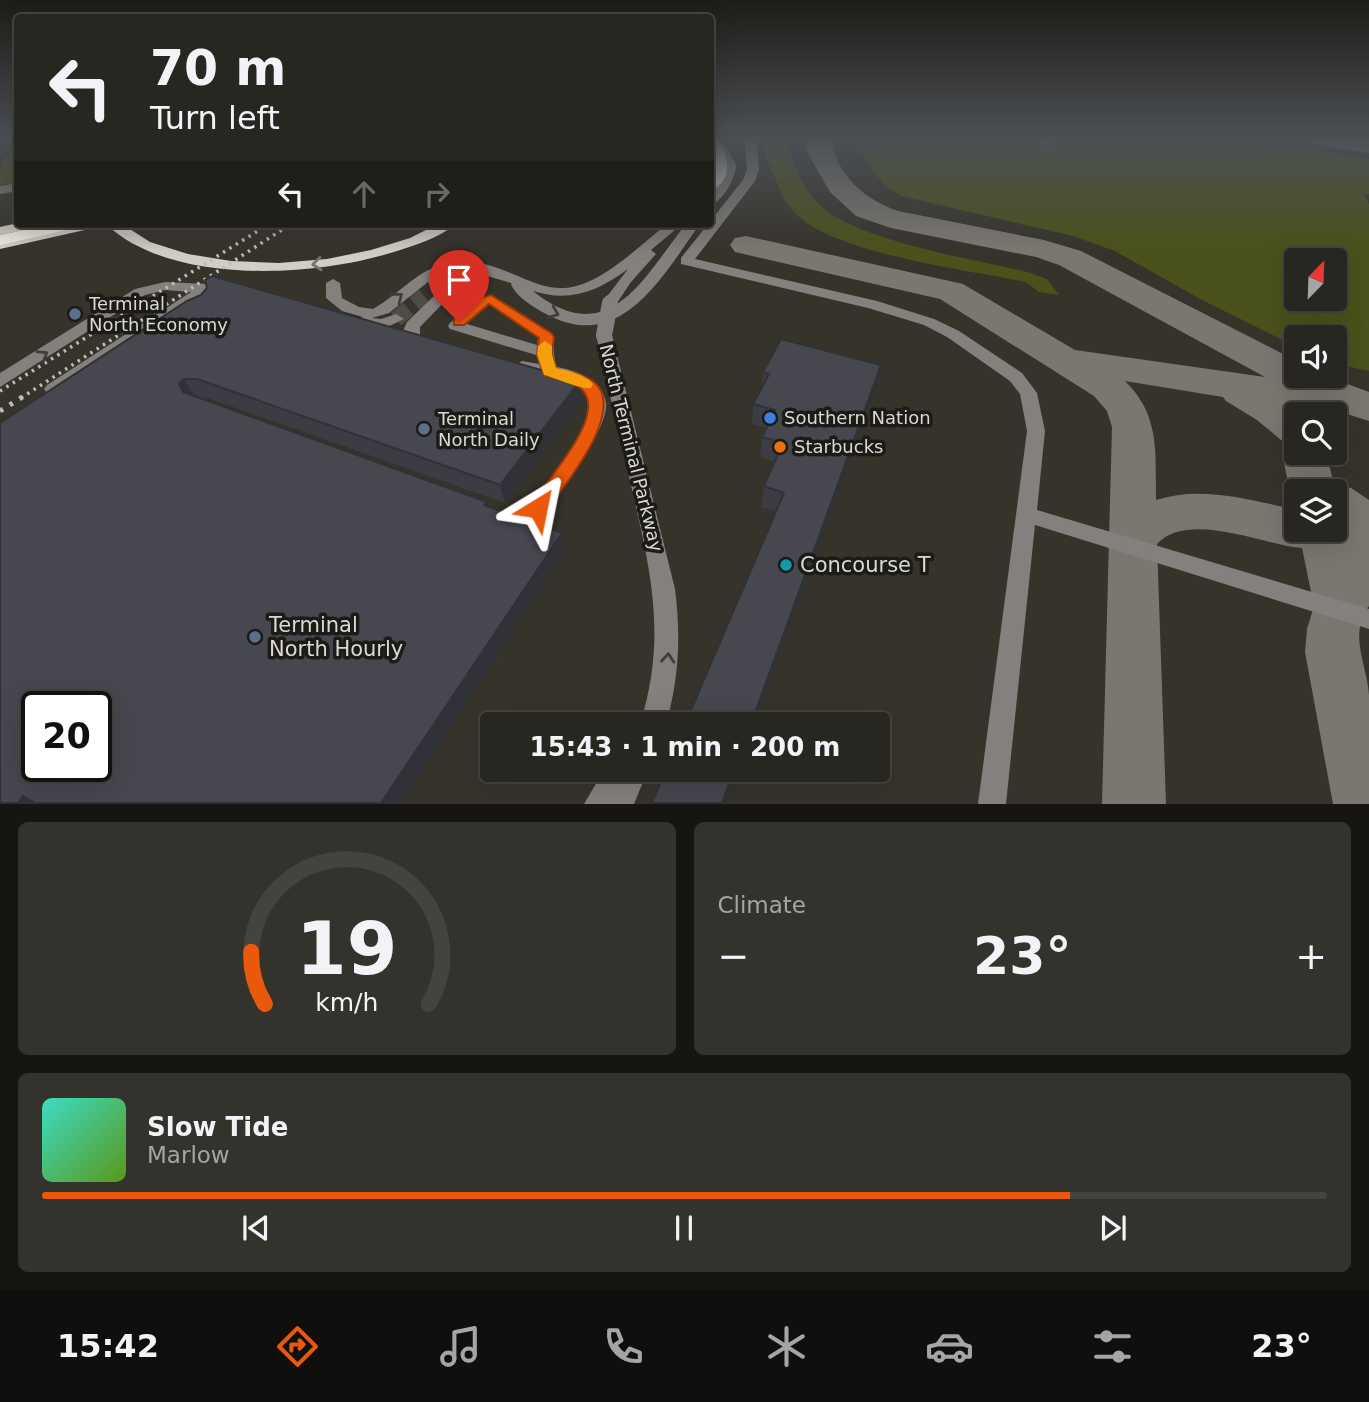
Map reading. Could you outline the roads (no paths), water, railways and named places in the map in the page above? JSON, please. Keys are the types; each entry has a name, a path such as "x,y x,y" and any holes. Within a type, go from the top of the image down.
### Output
{"highway":[{"path":"0,242 57,228"}],"main road":[{"path":"0,242 79,228"},
{"path":"119,228 169,253 234,265 302,266 342,261 384,251 417,241 441,228"},
{"path":"384,251 426,228"}],"street":[{"path":"714,197 727,177"},
{"path":"714,225 750,177"},
{"path":"333,283 333,298 341,305 376,313 404,291 454,265 499,274 547,292 579,291 600,281 671,228"},
{"name":"North Terminal Parkway","path":"656,712 663,695 670,639 662,578 604,335 610,303 625,279 672,228"},
{"path":"499,274 552,314 576,319 602,317 634,300 690,228"},
{"path":"712,228 686,261 904,313 953,334 1016,377 1028,393 1036,431 992,803"},
{"path":"424,296 432,276"},
{"path":"432,276 443,296 413,325 410,333 414,339 439,346"},
{"path":"0,381 140,292 165,286 209,286 248,290"},
{"path":"34,401 209,286"},
{"path":"490,509 528,523 573,459 596,418 597,402 593,391 583,382 546,359 456,326 481,302 491,299 546,337 546,359"},
{"path":"54,402 192,310 206,304"},
{"path":"321,310 375,325 396,320"},
{"path":"510,364 546,359"},
{"path":"1028,514 1369,619"},
{"path":"598,803 612,782"},
{"path":"620,803 630,782"}],"tunnel":[{"path":"396,319 424,296"}],"railway":[{"path":"0,391 263,228"},
{"path":"21,398 285,228"},
{"path":"0,411 24,396"}],"place":[{"name":"Terminal North Economy","path":"75,314"},
{"name":"Southern Nation","path":"770,418"},
{"name":"Terminal North Daily","path":"424,429"},
{"name":"Starbucks","path":"780,447"},
{"name":"Concourse T","path":"786,565"},
{"name":"Terminal North Hourly","path":"255,637"}]}
